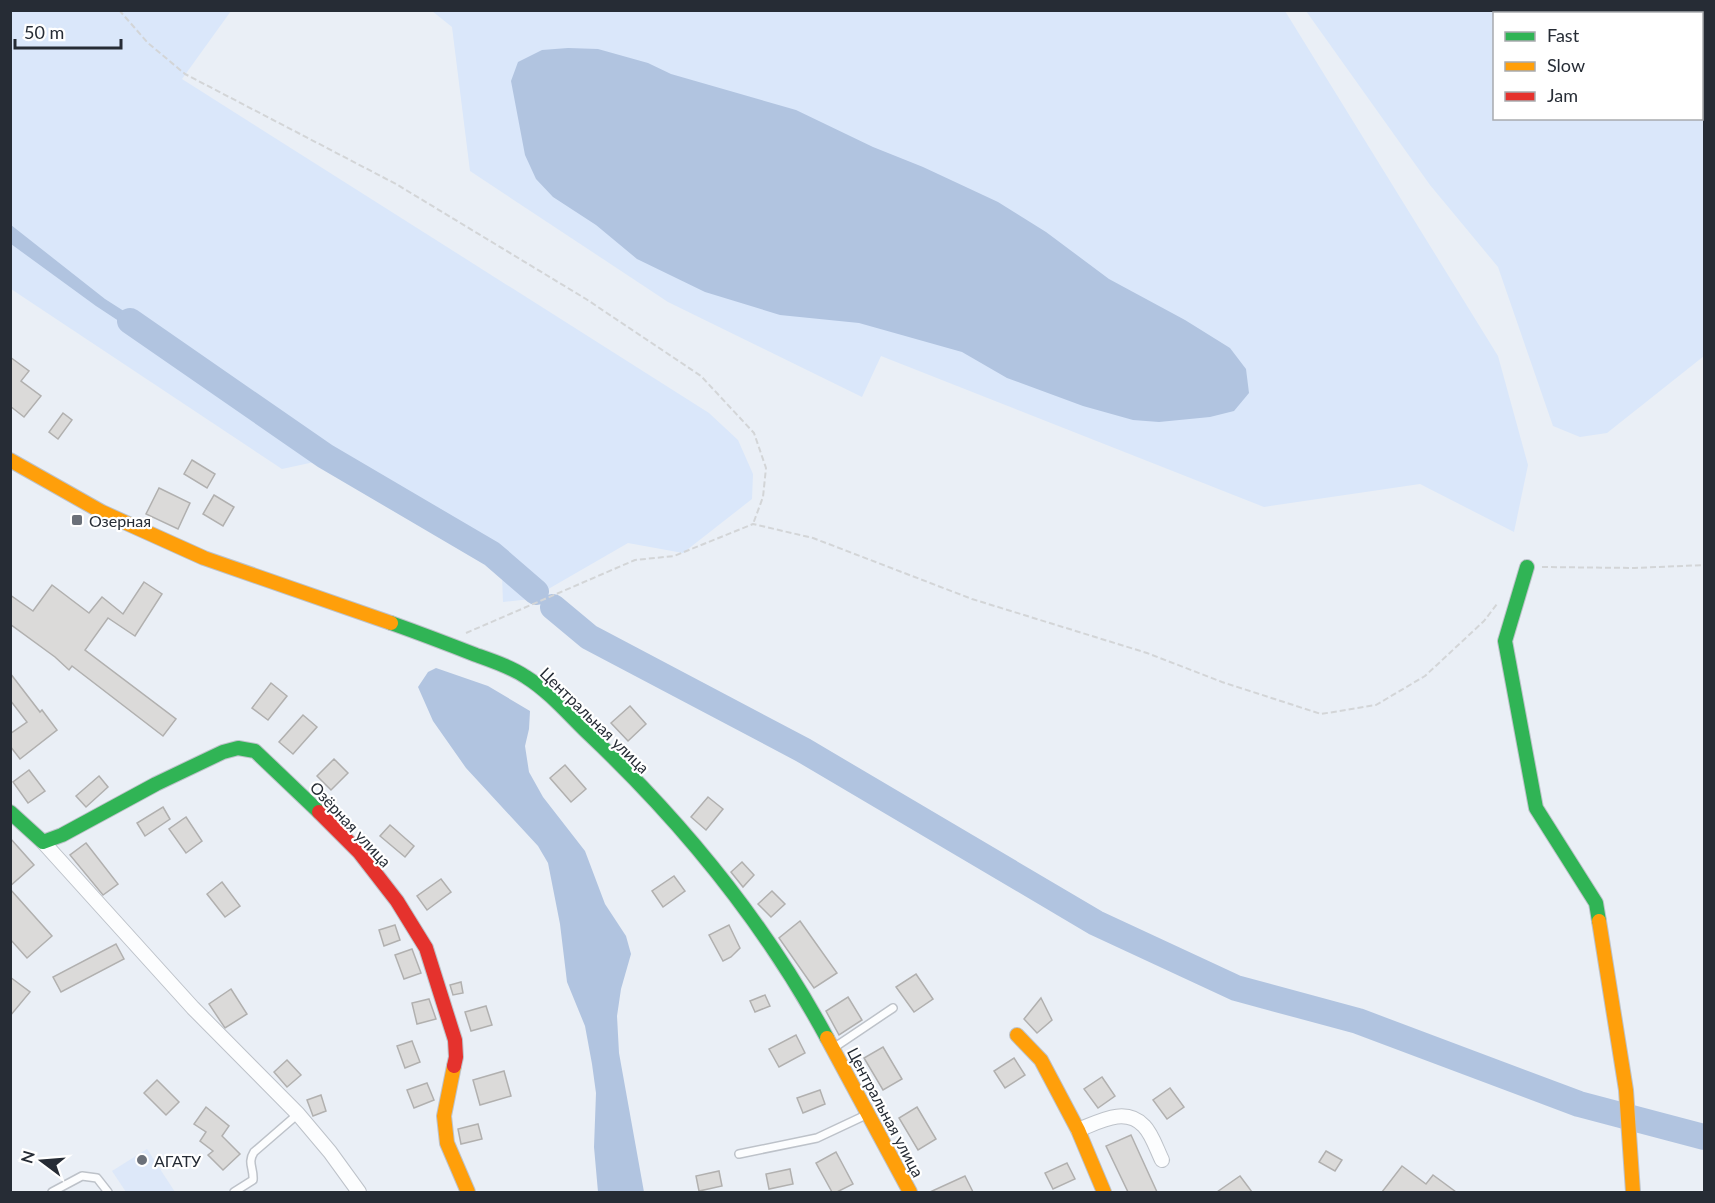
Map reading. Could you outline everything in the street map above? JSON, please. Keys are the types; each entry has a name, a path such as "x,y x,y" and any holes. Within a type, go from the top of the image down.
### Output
{"street":[{"name":"Центральная улица","path":"10,460 102,512 204,558 441,641 526,677 611,755 684,833 744,907 812,1010 910,1192"},
{"path":"1527,567 1505,640 1536,808 1596,903 1626,1090 1634,1192"},
{"name":"Озёрная улица","path":"44,842 62,835 147,789 223,752 238,748 255,751 359,852 397,901 426,948 455,1040 456,1057 444,1116 447,1143 468,1192"},
{"path":"10,812 44,842 193,1008 298,1114 359,1192"},
{"path":"1017,1035 1041,1060 1078,1130 1104,1192"},
{"path":"1078,1130 1115,1115 1130,1118 1146,1127 1162,1160"}],"lane":[{"path":"833,1049 893,1008"},
{"path":"234,1192 254,1180 250,1158 254,1152 298,1114"},
{"path":"739,1154 817,1138 868,1114"},
{"path":"52,1192 82,1176 97,1178 108,1192"}],"path":[{"path":"119,10 148,43 185,74 396,184 586,299 701,376 754,434 766,468 763,497 753,524"},
{"path":"441,641 476,630 636,560 674,556 753,524 813,538 972,599 1147,654 1222,682 1321,714 1376,705 1425,676 1484,621 1498,603"},
{"path":"1527,567 1635,568 1704,565"}],"shaded area":[{"path":"10,11 231,11 182,79 709,413 738,440 753,474 752,499 683,553 628,543 531,599 503,602 501,550 443,512 328,459 282,469 11,289"},
{"path":"432,11 1285,11 1498,356 1528,465 1514,532 1420,484 1264,507 881,356 862,397 668,302 470,171 452,27"},
{"path":"1306,11 1704,11 1704,356 1607,433 1580,437 1553,426 1498,267 1430,185"},
{"path":"598,49 648,63 671,74 796,110 998,202 1046,232 1109,279 1185,320 1230,348 1246,369 1249,393 1234,411 1210,417 1159,422 1133,420 1083,406 1007,378 962,352 859,323 780,315 705,292 637,259 596,225 553,197 536,179 525,155 511,81 518,62 542,50"},
{"path":"11,225 105,299 152,329 160,342 143,337 11,244"},
{"path":"436,668 488,686 530,711 525,746 529,772 543,797 585,851 605,904 626,936 631,954 621,989 617,1016 619,1053 644,1192 598,1192 594,1147 596,1093 592,1064 585,1026 567,982 560,924 548,863 538,846 466,768 433,721 418,687 428,672"},
{"name":"АГАТУ","path":"147,1149 175,1192 126,1192 112,1171"}],"building":[{"path":"10,357 29,371 21,381 41,396 24,417 10,406"},
{"path":"63,413 72,420 58,439 49,432"},
{"path":"192,460 215,474 207,488 184,474"},
{"path":"159,488 190,503 178,529 146,514"},
{"path":"214,495 234,507 223,526 203,514"},
{"path":"144,582 162,594 135,636 108,618 85,650 176,719 163,736 72,666 69,670 10,624 10,595 33,611 52,585 89,613 102,597 123,614"},
{"path":"10,673 57,730 20,759 10,746 10,734 27,722 10,700"},
{"path":"271,683 287,696 268,720 252,708"},
{"path":"630,706 646,724 628,741 611,723"},
{"path":"303,715 317,727 293,754 279,742"},
{"path":"334,759 348,773 331,790 317,776"},
{"path":"565,765 586,789 571,802 550,778"},
{"path":"29,770 45,791 28,803 13,782"},
{"path":"99,776 108,787 86,807 76,796"},
{"path":"708,797 723,809 706,830 691,817"},
{"path":"163,807 170,819 145,836 137,823"},
{"path":"186,817 202,841 186,853 169,829"},
{"path":"390,825 414,846 405,857 380,836"},
{"path":"10,838 34,865 10,886"},
{"path":"86,843 118,884 103,895 70,855"},
{"path":"742,862 754,875 743,887 731,872"},
{"path":"674,876 685,891 663,907 652,891"},
{"path":"441,879 451,892 427,910 417,896"},
{"path":"222,882 240,906 225,917 207,894"},
{"path":"10,889 52,936 27,958 10,939"},
{"path":"772,891 785,904 771,917 758,904"},
{"path":"800,921 837,973 814,988 779,938"},
{"path":"395,925 400,940 384,946 379,930"},
{"path":"729,925 740,948 723,961 709,935"},
{"path":"116,944 124,959 61,992 53,977"},
{"path":"412,949 421,973 404,979 395,955"},
{"path":"916,974 933,999 914,1012 896,987"},
{"path":"10,977 30,992 10,1016"},
{"path":"461,982 463,993 453,995 450,985"},
{"path":"231,989 247,1014 225,1028 209,1004"},
{"path":"765,995 770,1006 755,1012 750,1001"},
{"path":"848,997 862,1020 839,1035 826,1011"},
{"path":"1041,998 1052,1020 1037,1033 1024,1019"},
{"path":"429,999 436,1019 417,1024 412,1003"},
{"path":"486,1006 492,1025 471,1031 465,1012"},
{"path":"796,1035 805,1053 779,1067 769,1049"},
{"path":"412,1041 420,1062 405,1068 397,1046"},
{"path":"883,1047 902,1079 883,1090 864,1058"},
{"path":"1014,1058 1025,1075 1005,1088 994,1071"},
{"path":"287,1060 301,1075 287,1087 274,1072"},
{"path":"504,1071 511,1096 480,1105 473,1080"},
{"path":"1102,1077 1115,1096 1098,1108 1084,1089"},
{"path":"157,1080 179,1102 166,1115 144,1093"},
{"path":"427,1083 434,1100 414,1108 407,1090"},
{"path":"1170,1088 1184,1107 1167,1119 1153,1100"},
{"path":"820,1090 825,1104 803,1113 797,1098"},
{"path":"321,1095 326,1111 313,1116 307,1100"},
{"path":"206,1107 229,1126 222,1136 240,1154 223,1170 208,1155 213,1151 200,1141 206,1132 194,1124"},
{"path":"917,1107 936,1139 918,1150 899,1118"},
{"path":"478,1124 482,1139 461,1144 458,1129"},
{"path":"1131,1135 1157,1192 1128,1192 1106,1146"},
{"path":"1326,1151 1342,1160 1335,1171 1319,1162"},
{"path":"836,1152 853,1184 832,1192 816,1163"},
{"path":"1067,1163 1075,1179 1053,1189 1045,1173"},
{"path":"1402,1166 1426,1184 1433,1175 1456,1192 1382,1192"},
{"path":"790,1169 793,1184 769,1189 766,1174"},
{"path":"719,1171 722,1186 699,1191 696,1176"},
{"path":"965,1176 973,1192 930,1192"},
{"path":"1240,1176 1252,1192 1217,1192"}],"waterway":[{"path":"130,321 325,456 492,554 536,592"},
{"path":"553,607 589,637 803,750 1096,923 1236,988 1358,1021 1579,1104 1704,1137"}],"traffic: fast":[{"path":"1527,567 1505,641 1536,808 1596,903 1599,921"},
{"path":"391,623 514,670 535,683 560,704 658,804 720,877 777,955 827,1038"},
{"path":"10,812 43,842 62,835 156,784 223,752 238,748 255,751 319,812"}],"traffic: slow":[{"path":"10,460 102,512 204,558 391,623"},
{"path":"1599,921 1626,1090 1633,1192"},
{"path":"1017,1035 1041,1060 1078,1130 1104,1192"},
{"path":"827,1038 910,1192"},
{"path":"454,1066 444,1116 447,1143 468,1192"}],"traffic: jam":[{"path":"319,812 359,852 397,901 426,948 455,1040 454,1066"}],"place":[{"name":"Озерная","path":"77,520"},
{"name":"АГАТУ","path":"142,1160"}]}
